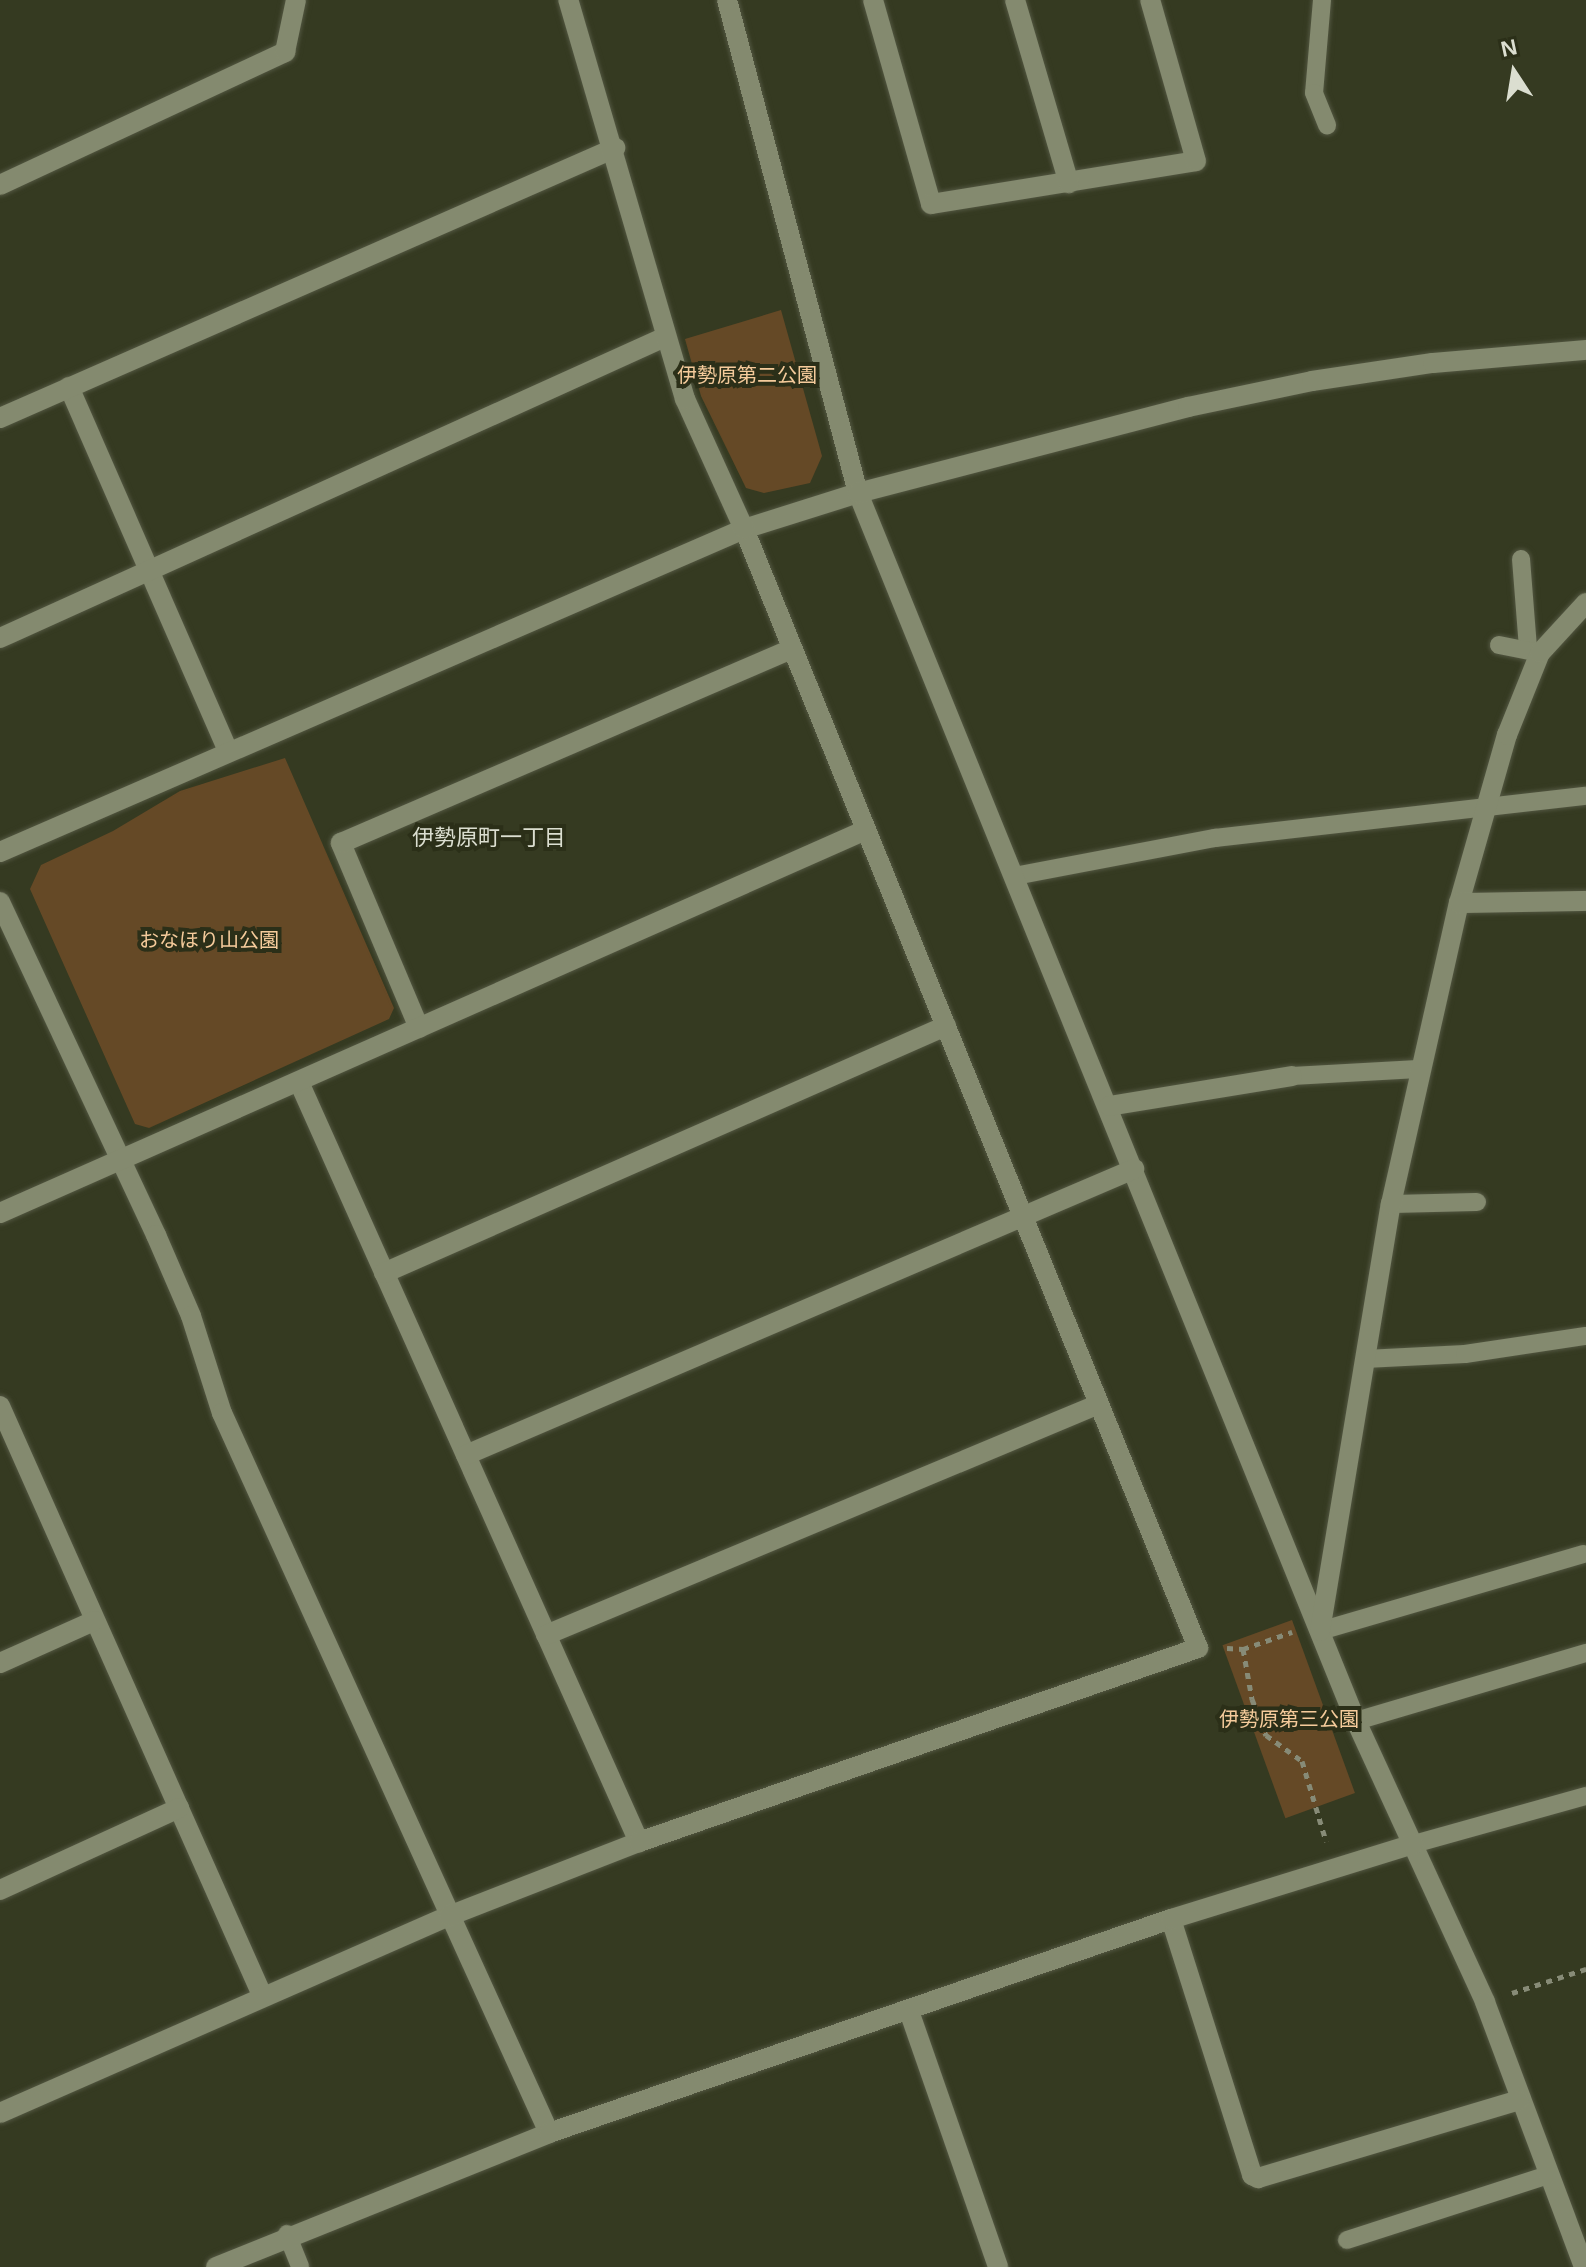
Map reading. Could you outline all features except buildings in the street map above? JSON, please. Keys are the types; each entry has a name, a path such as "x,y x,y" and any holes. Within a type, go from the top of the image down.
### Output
{"street":[{"path":"0,185 285,52 296,0"},
{"path":"0,2113 262,1995 449,1916 639,1842 1198,1648 744,529 685,399 665,337 615,148 568,0"},
{"path":"727,0 858,493 1109,1106 1311,1630 1414,1844 1485,2002 1519,2100 1584,2267"},
{"path":"873,0 931,204 1196,161 1150,0"},
{"path":"1015,0 1069,183"},
{"path":"0,418 615,148"},
{"path":"0,638 665,337"},
{"path":"0,852 744,529 858,493 1188,407 1312,381 1433,363 1586,350"},
{"path":"69,387 228,751"},
{"path":"1311,1630 1418,1069 1459,903 1534,650 1586,603"},
{"path":"419,1028 341,843 792,649"},
{"path":"0,1213 866,830"},
{"path":"1459,903 1586,901"},
{"path":"0,902 191,1316 222,1413 549,2133"},
{"path":"384,1273 946,1026"},
{"path":"1109,1106 1292,1076"},
{"path":"299,1082 639,1842"},
{"path":"466,1455 1134,1169"},
{"path":"546,1635 1099,1404"},
{"path":"0,1406 6,1436 94,1621 262,1995"},
{"path":"0,1663 94,1621"},
{"path":"0,1890 179,1808"},
{"path":"216,2267 287,2234 549,2133 1171,1919 1414,1844"},
{"path":"1171,1919 1252,2175 1258,2178 1519,2100"},
{"path":"909,2011 998,2267"}],"lane":[{"path":"1322,0 1314,93 1327,125"},
{"path":"1499,645 1534,650 1521,559"},
{"path":"1015,876 1215,838 1487,804 1586,796"},
{"path":"1292,1076 1418,1069"},
{"path":"1391,1204 1477,1202"},
{"path":"1365,1359 1465,1354 1586,1336"},
{"path":"1311,1630 1583,1554"},
{"path":"1356,1721 1586,1653"},
{"path":"1414,1844 1586,1796"},
{"path":"1347,2240 1548,2175"},
{"path":"287,2234 300,2267"}],"path":[{"path":"1198,1648 1243,1649 1311,1630"},
{"path":"1243,1649 1257,1718 1266,1735 1302,1761 1326,1842"},
{"path":"1485,2002 1586,1969"}],"green space":[{"name":"伊勢原第二公園","path":"781,310 822,456 810,483 764,493 746,488 701,396 685,339"},
{"name":"おなほり山公園","path":"285,758 394,1008 389,1019 149,1128 135,1124 30,889 41,865 113,831 180,791"},
{"name":"伊勢原第三公園","path":"1292,1620 1355,1793 1285,1818 1222,1645"}],"district":[{"name":"伊勢原町一丁目","path":"489,838"}]}
